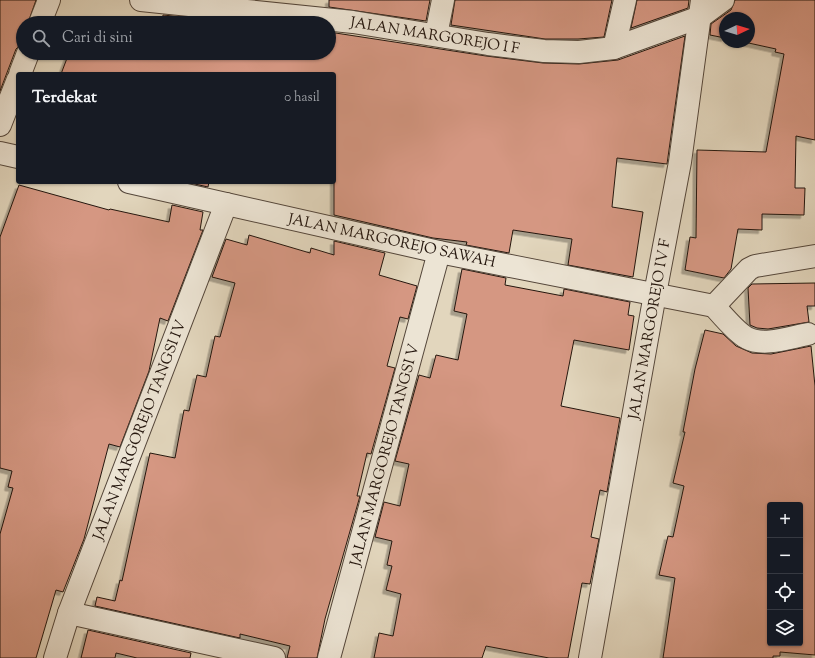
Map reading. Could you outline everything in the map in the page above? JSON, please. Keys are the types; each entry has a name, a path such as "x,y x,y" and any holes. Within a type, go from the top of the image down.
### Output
{"street":[{"path":"43,16 49,0"},
{"name":"JALAN MARGOREJO I F","path":"141,0 295,16"},
{"path":"436,35 443,0"},
{"path":"614,48 625,0"},
{"name":"JALAN MARGOREJO I F","path":"336,20 488,44 544,51 580,52 614,48 701,8 724,0"},
{"name":"JALAN MARGOREJO IV F","path":"590,658 680,162 701,8"},
{"path":"21,72 25,60"},
{"path":"0,125 16,84"},
{"path":"0,153 16,157"},
{"name":"JALAN MARGOREJO SAWAH","path":"138,184 439,252 714,306"},
{"name":"JALAN MARGOREJO TANGSI IV","path":"55,658 69,613 226,204"},
{"name":"JALAN MARGOREJO TANGSI V","path":"329,658 439,252"},
{"path":"808,334 763,342 755,341 744,336 714,306 749,269 755,266 815,256"},
{"path":"69,613 274,658"}],"building":[{"path":"0,0 36,0 30,16 16,16 16,49 0,91"},
{"path":"329,0 430,0 426,21 329,7"},
{"path":"455,0 612,0 604,37 545,39 451,25"},
{"path":"637,0 689,0 688,8 631,28"},
{"path":"735,0 815,0 815,140 796,136 795,188 805,188 804,215 762,214 762,230 738,229 731,269 724,278 685,270 690,237 696,238 697,150 766,152 784,54 775,52 776,49 755,44 755,12 728,12 731,10"},
{"path":"719,18 719,37 710,35 711,24"},
{"path":"336,33 486,56 543,63 579,64 618,60 685,36 667,164 617,158 612,207 643,212 633,277 568,265 572,239 513,230 509,253 466,245 467,242 433,238 334,215 334,184 336,184 336,72 62,72 66,60 336,60"},
{"path":"195,184 209,184 208,187"},
{"path":"19,185 109,210 169,222 172,205 203,212 200,230 203,230 168,321 160,318 149,371 120,447 109,444 84,539 63,592 56,590 36,658 0,658 0,534 13,488 8,487 12,471 0,468 0,237"},
{"path":"249,235 310,253 311,248 334,255 334,241 385,253 379,275 417,286 408,319 400,317 387,366 395,368 371,454 367,453 357,496 360,496 325,619 317,658 287,658 290,646 240,634 240,638 95,606 97,597 115,601 120,580 122,581 150,453 175,458 184,410 189,411 197,375 206,377 215,336 220,337 235,283 212,277 226,239 247,245"},
{"path":"462,269 506,278 505,285 563,296 564,289 630,302 628,315 634,316 629,350 574,340 561,406 620,418 607,492 600,490 591,537 599,539 590,584 582,583 568,658 549,658 486,646 482,658 374,658 379,633 393,636 401,594 386,590 392,566 387,565 392,541 375,537 384,502 400,506 409,464 395,461 419,375 430,378 436,355 458,360 467,314 454,311"},
{"path":"815,283 815,306 807,306 809,322 768,329 757,328 750,325 748,288 752,284"},
{"path":"705,330 723,334 736,346 752,353 771,354 811,346 815,386 815,655 780,652 780,656 773,656 773,658 663,658 675,578 659,575 668,536 673,537 684,486 673,483 685,432 683,432 695,369"},
{"path":"88,630 191,653 190,658 137,658 116,653 115,658 81,658"}]}
